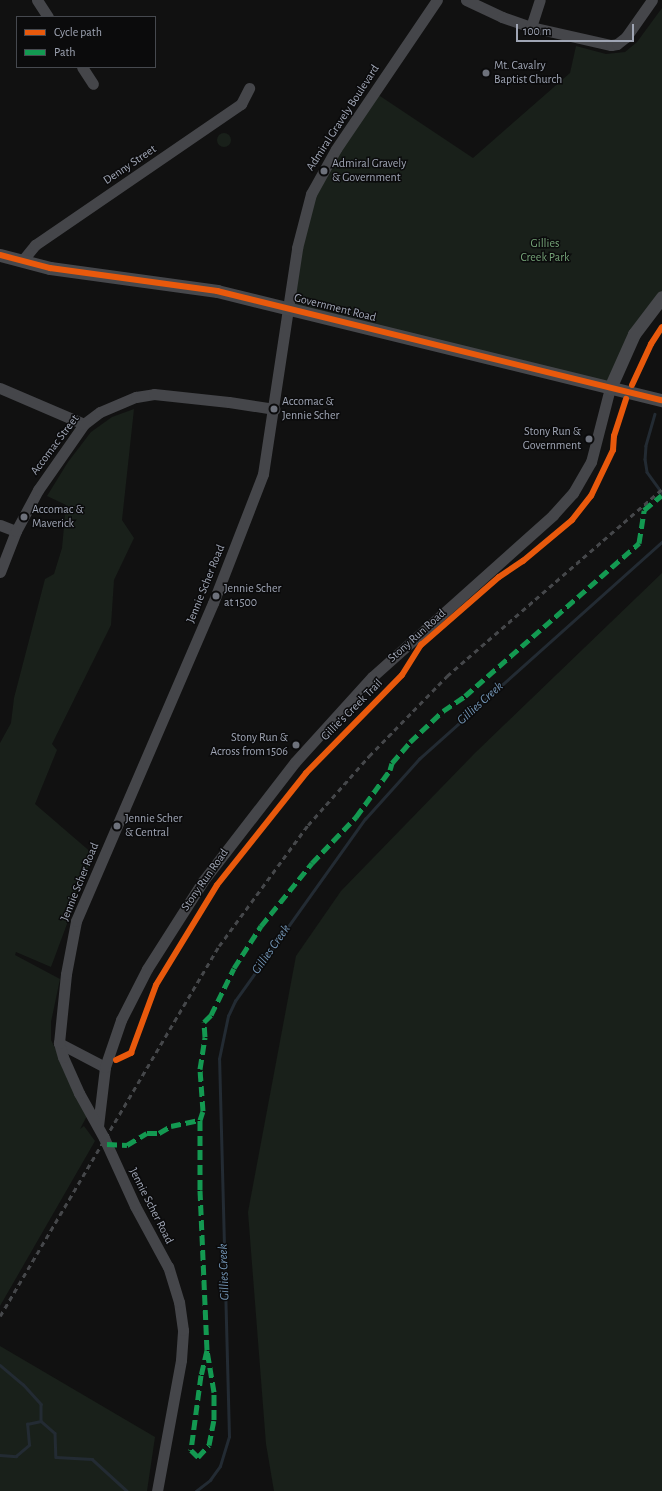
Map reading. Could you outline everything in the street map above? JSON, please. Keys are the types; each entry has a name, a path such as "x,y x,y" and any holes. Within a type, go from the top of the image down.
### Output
{"main road":[{"name":"Government Road","path":"0,254 56,269 217,291 662,400"},
{"name":"Stony Run Road","path":"610,388 634,334 662,297"}],"street":[{"name":"Admiral Gravely Boulevard","path":"290,308 300,232 318,180 374,92 437,0"},
{"path":"466,0 502,17 531,26 606,44 617,44 626,37 652,0"},
{"path":"531,26 540,0"},
{"path":"42,2 48,16"},
{"path":"83,68 93,84"},
{"name":"Denny Street","path":"22,261 35,245 241,104 249,88"},
{"name":"Jennie Scher Road","path":"157,1490 181,1360 183,1330 180,1302 168,1267 135,1206 98,1127 79,1093 59,1043 66,974 76,921 233,553 263,474 290,308"},
{"path":"0,388 84,424"},
{"name":"Stony Run Road","path":"98,1127 104,1067 122,1020 147,969 204,881 244,824 294,762 372,677 568,499 590,462 610,388"},
{"name":"Accomac Street","path":"0,572 16,531 38,490 84,424 119,402 154,394 229,402 274,409"},
{"path":"0,525 16,531"},
{"path":"59,1043 104,1067"}],"green space":[{"name":"Gillies Creek Park","path":"662,8 662,297 610,388 290,308 306,212 374,92 473,158 570,73 576,46 606,54 625,52 637,42"},
{"path":"221,133 227,133 231,137 231,143 227,147 221,147 217,143 217,137"},
{"path":"134,409 122,520 134,538 114,580 111,625 52,744 57,750 35,804 93,854 51,967 16,952 15,955 60,979 51,1022 51,1040 88,1114 80,1129 84,1126 95,1141 0,1306 0,743 11,723 14,698 45,579 54,574 62,548 66,505 47,496 68,462 91,432 112,417"},
{"path":"662,573 662,1491 274,1491 266,1444 248,1212 296,956 341,891 475,753"},
{"path":"0,1346 155,1437 147,1491 0,1491"}],"waterway":[{"name":"Gillies Creek","path":"655,414 646,446 645,459 647,472 662,493"},
{"name":"Gillies Creek","path":"196,1491 210,1480 220,1466 229,1437 219,1059 228,1016 235,1001 365,819 419,759 662,542"},
{"path":"0,1365 23,1384 41,1404 41,1421"},
{"name":"Gillies Creek","path":"0,1455 16,1456 29,1445 27,1424 41,1421 55,1433 56,1457 92,1459 127,1491"}],"railway":[{"path":"0,1316 219,946 308,825 369,756 447,676 662,489"}],"marked path":[{"path":"107,1144 127,1145 147,1133 159,1133 171,1126 200,1120 203,1111 200,1069 205,1037 204,1022 211,1015 234,968 261,926 312,863 356,817 390,770 392,763 410,742 443,711 465,696 639,543 644,510 662,495"},
{"path":"200,1120 200,1190 207,1350 201,1375 191,1450 198,1457 209,1445 214,1420 214,1392 207,1350"}],"cycle path":[{"path":"0,255 50,268 217,291 662,400"},
{"path":"632,385 651,344 662,327"},
{"name":"Gillie's Creek Trail","path":"116,1060 131,1053 156,985 217,885 306,773 402,675 421,645 499,577 523,561 572,520 591,496 613,450 614,436 626,399"}],"place":[{"name":"Mt. Cavalry Baptist Church","path":"486,73"},
{"name":"Admiral Gravely & Government","path":"324,171"},
{"name":"Accomac & Jennie Scher","path":"274,409"},
{"name":"Stony Run & Government","path":"589,439"},
{"name":"Accomac & Maverick","path":"24,517"},
{"name":"Jennie Scher at 1500","path":"216,596"},
{"name":"Stony Run & Across from 1506","path":"296,745"},
{"name":"Jennie Scher & Central","path":"117,826"}]}
